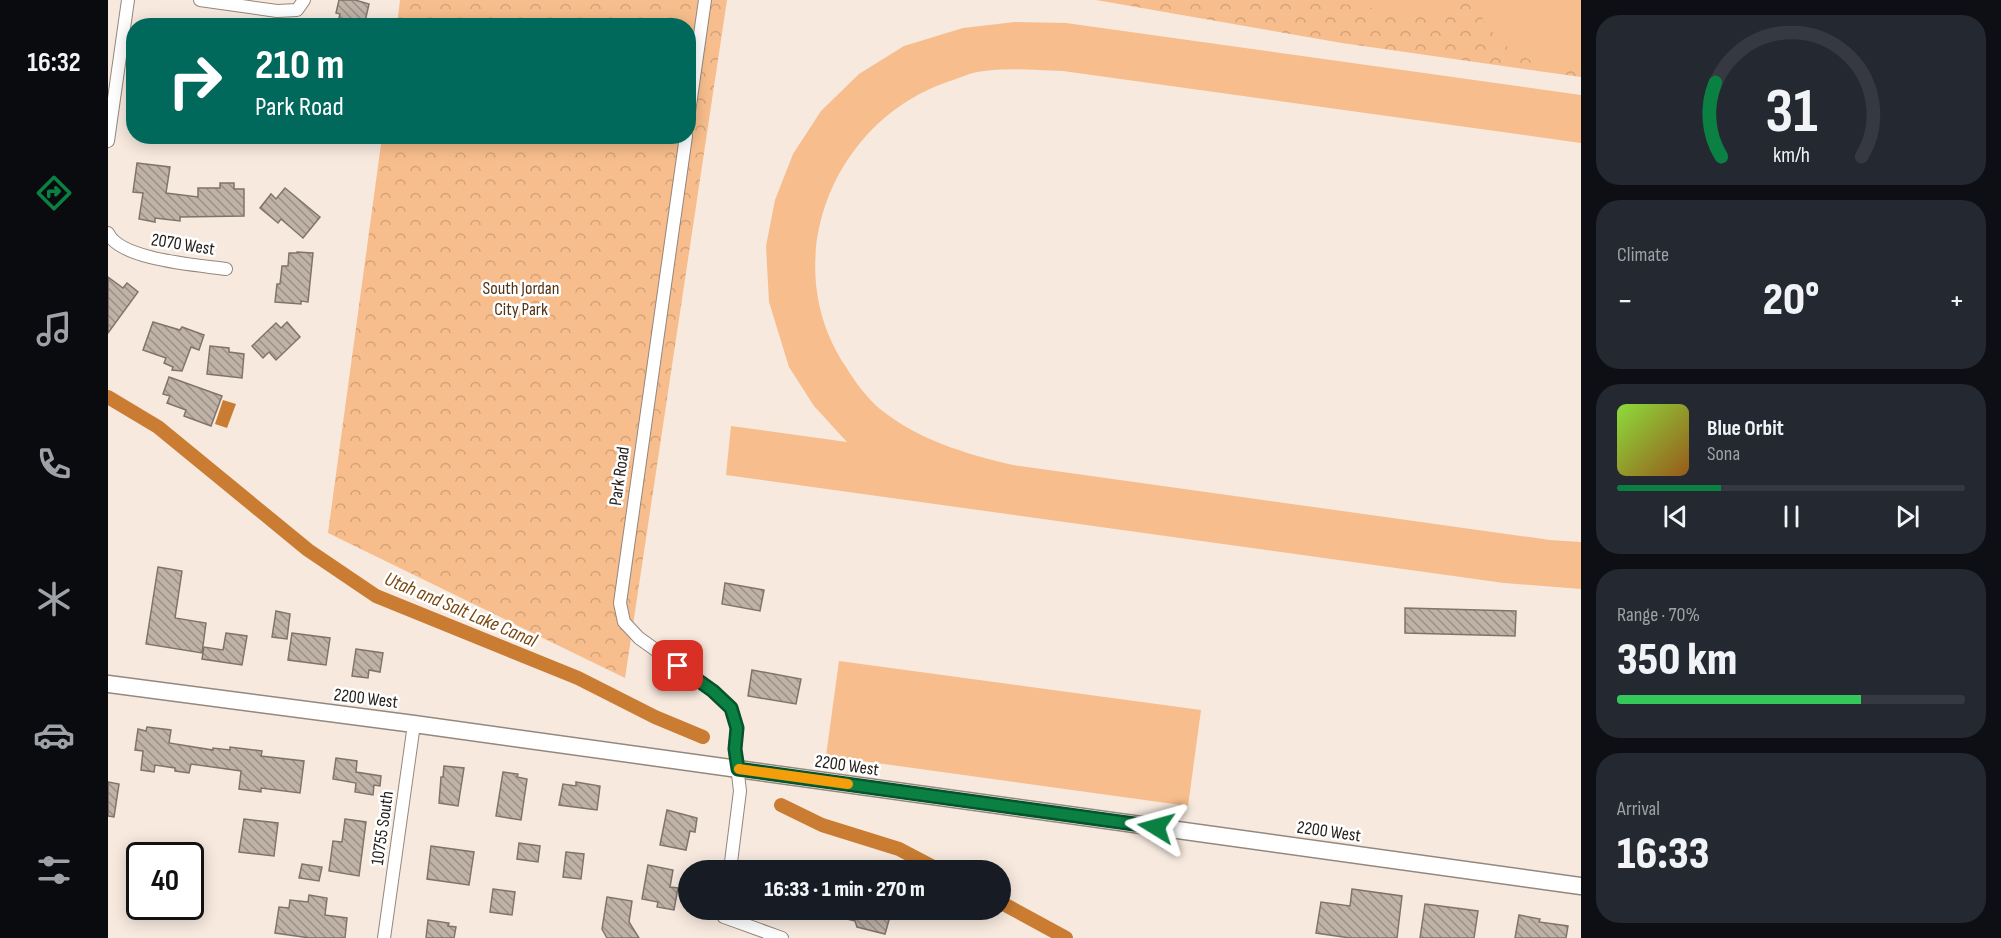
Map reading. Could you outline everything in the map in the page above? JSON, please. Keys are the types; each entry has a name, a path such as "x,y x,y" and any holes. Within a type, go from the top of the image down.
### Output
{"street":[{"path":"108,141 128,0"},
{"path":"200,0 277,11 301,5"},
{"path":"696,63 705,0"},
{"name":"Park Road","path":"685,144 620,603 624,622 639,638 713,691 731,708 737,728 735,749 740,791 731,860"},
{"name":"2070 West","path":"108,232 110,237 123,247 140,255 226,269"},
{"name":"2200 West","path":"108,684 1581,885"},
{"name":"10755 South","path":"384,938 414,724"},
{"path":"732,920 782,938"}],"green space":[{"name":"South Jordan City Park","path":"400,0 727,0 625,678 328,533 381,144 696,144 696,18 398,18"},
{"path":"1096,0 1581,0 1581,77 1342,43"},
{"path":"1313,0 1447,0 1445,18"},
{"path":"1472,0 1581,0 1581,66 1544,64 1515,52 1491,31"},
{"path":"1015,22 1066,23 1581,95 1581,143 1063,71 988,70 947,82 907,101 873,129 846,162 827,201 817,242 816,284 826,327 846,367 875,405 910,429 943,445 1013,465 1550,540 1581,542 1581,589 1504,583 726,475 731,426 847,442 814,406 789,367 769,302 766,246 775,200 793,154 821,111 859,74 904,46 963,28"},
{"path":"839,661 1201,710 1188,806 826,756"}],"shaded area":[{"path":"223,400 236,404 227,428 215,424"}],"building":[{"path":"339,0 355,0 369,4 366,18 339,18 340,14 336,13"},
{"path":"137,163 170,167 166,193 198,197 198,188 220,188 220,183 234,183 234,189 244,189 244,216 180,217 180,221 155,218 155,222 139,219 143,193 133,192"},
{"path":"285,188 320,217 303,238 281,219 278,223 260,208 271,194 276,199"},
{"path":"289,253 313,253 308,302 301,301 301,304 275,302 282,266 288,266"},
{"path":"108,277 123,288 127,283 138,292 108,333"},
{"path":"153,322 180,330 182,327 204,335 199,350 191,347 182,371 172,370 173,367 164,363 166,358 143,350"},
{"path":"287,322 300,337 276,360 269,352 263,358 252,346 276,323 281,328"},
{"path":"210,346 229,348 229,352 244,354 242,378 207,374"},
{"path":"169,377 222,396 211,426 184,416 186,410 167,403 170,396 163,394"},
{"path":"158,567 182,571 175,618 206,623 202,653 146,644"},
{"path":"725,583 764,590 760,611 722,604"},
{"path":"1405,608 1516,611 1515,636 1405,633"},
{"path":"276,611 290,614 287,639 272,637"},
{"path":"226,633 247,636 242,665 202,659 204,647 223,650"},
{"path":"292,633 330,638 326,665 288,660"},
{"path":"356,649 383,653 380,672 369,670 368,678 352,676"},
{"path":"752,670 801,679 796,704 748,696"},
{"path":"147,727 171,730 169,743 213,750 213,748 230,750 230,747 262,751 261,756 304,761 300,793 261,788 261,792 239,789 241,771 191,764 189,773 155,765 154,772 141,770 143,751 135,750 138,729 146,731"},
{"path":"336,758 357,761 356,772 381,776 380,786 374,785 373,795 355,792 356,783 333,779"},
{"path":"444,766 464,768 458,806 439,803"},
{"path":"503,772 518,774 517,777 527,779 521,820 496,816"},
{"path":"108,782 119,784 114,817 108,816"},
{"path":"576,782 600,786 597,810 559,805 563,784 576,786"},
{"path":"667,810 697,818 695,832 690,831 686,850 660,845"},
{"path":"244,819 278,823 274,856 239,852"},
{"path":"345,819 366,822 359,876 329,871 333,841 342,842"},
{"path":"519,843 540,846 538,862 517,859"},
{"path":"431,846 474,852 469,885 427,879"},
{"path":"566,852 584,854 581,879 563,877"},
{"path":"302,864 322,867 319,881 299,878"},
{"path":"648,865 673,870 670,887 678,888 674,910 657,907 658,902 642,899"},
{"path":"493,889 515,892 512,915 490,912"},
{"path":"1352,889 1402,896 1397,938 1350,938 1316,933 1321,902 1350,906"},
{"path":"309,895 327,898 325,915 347,918 345,938 310,938 275,933 279,907 289,908 290,900 308,902"},
{"path":"607,897 632,901 629,922 639,938 607,938 602,929"},
{"path":"1425,904 1478,911 1474,938 1420,938"},
{"path":"1519,915 1540,919 1539,922 1568,926 1566,938 1515,938"},
{"path":"428,920 449,923 448,926 456,927 454,938 426,938"},
{"path":"851,920 889,920 885,934 857,927 855,921"}],"waterway":[{"name":"Utah and Salt Lake Canal","path":"108,397 158,427 308,550 376,596 578,678 655,717 703,737"},
{"name":"Utah and Salt Lake Canal","path":"781,805 822,825 899,849 920,860"},
{"name":"Utah and Salt Lake Canal","path":"1011,908 1066,938"}],"slow traffic":[{"path":"739,769 848,784"}],"route":[{"path":"678,666 713,691 731,708 737,728 735,749 738,769 1156,827"}]}
